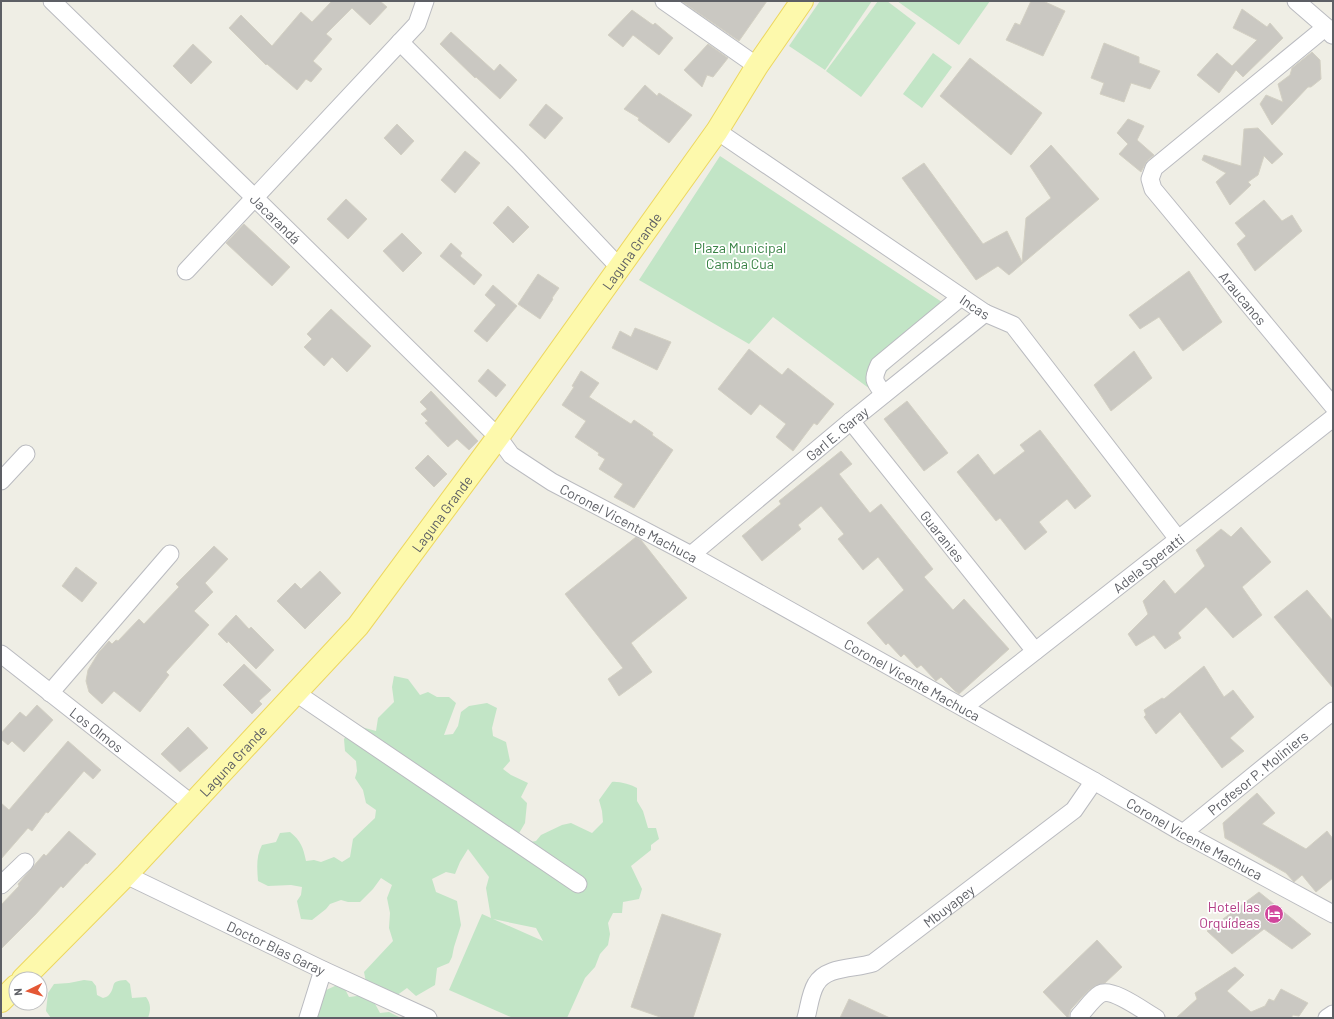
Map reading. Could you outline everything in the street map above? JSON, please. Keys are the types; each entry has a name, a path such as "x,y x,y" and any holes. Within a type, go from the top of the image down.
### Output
{"main road":[{"name":"Laguna Grande","path":"31,971 126,875 358,626 498,437 717,130 757,66 802,1"}],"street":[{"name":"Jacarandá","path":"52,1 498,437"},
{"path":"186,271 417,24 425,1"},
{"path":"664,1 757,66"},
{"path":"1297,1 1329,31"},
{"name":"Araucanos","path":"1329,31 1154,168 1150,179 1154,189 1333,406"},
{"path":"400,42 518,160 619,267"},
{"name":"Incas","path":"717,130 985,313 1013,325 1178,538"},
{"path":"884,394 874,379 879,365 961,297"},
{"name":"Garl E. Garay","path":"691,555 851,420 985,313"},
{"name":"Adela Speratti","path":"964,707 1333,418"},
{"name":"Guaranies","path":"851,420 1035,651"},
{"name":"Coronel Vicente Machuca","path":"498,437 511,455 552,482 691,555 964,707 1183,833 1333,914"},
{"path":"1,481 26,454"},
{"path":"50,694 170,554"},
{"name":"Los Olmos","path":"1,654 192,804"},
{"path":"296,693 578,884"},
{"name":"Profesor P. Moliniers","path":"1183,833 1333,712"},
{"name":"Mbuyapey","path":"806,1018 815,985 821,977 830,972 846,968 862,967 873,963 1074,810 1094,781"},
{"path":"1,885 25,862"},
{"name":"Doctor Blas Garay","path":"126,875 323,970 428,1018"},
{"path":"308,1018 323,970"},
{"path":"1079,1016 1100,994 1106,992 1115,994 1156,1018"},
{"path":"1327,1018 1333,1014"}],"green space":[{"path":"820,1 872,1 825,70 789,46"},
{"path":"878,1 887,1 916,23 861,97 826,71"},
{"path":"897,1 990,1 959,45"},
{"path":"933,53 952,67 922,108 903,94"},
{"name":"Plaza Municipal Camba Cua","path":"720,156 948,306 870,389 773,317 749,344 639,280"},
{"path":"394,676 408,679 420,695 428,692 437,697 449,697 456,703 444,735 453,734 458,726 461,712 469,706 487,703 497,708 492,728 493,736 506,742 510,761 503,769 511,775 528,783 521,797 527,803 525,823 518,835 519,844 536,841 541,835 562,825 571,823 592,833 603,822 599,800 612,782 618,782 637,788 637,801 643,811 648,828 656,828 659,839 651,845 651,850 631,866 642,889 639,899 623,902 622,913 613,913 608,923 610,934 608,945 600,954 595,967 585,978 567,1018 513,1018 449,990 482,914 491,918 486,888 489,877 468,849 455,874 446,872 432,879 436,892 457,901 461,925 449,963 437,968 435,985 416,996 407,988 396,996 366,982 364,972 393,941 389,928 390,913 387,898 392,885 381,878 373,889 360,902 348,902 341,900 330,904 312,920 301,919 297,901 301,895 302,887 291,885 268,886 258,881 257,862 260,849 262,845 276,842 280,833 290,832 297,838 303,848 306,861 314,860 321,862 334,857 342,862 350,857 353,839 375,818 376,810 366,803 363,790 355,778 357,771 356,761 345,751 344,739 354,725 376,731 378,718 394,702 392,687","holes":["493,919 536,928 543,941"]},
{"path":"84,980 92,981 96,986 97,995 103,998 109,995 115,983 126,980 130,984 132,998 146,997 148,1000 150,1012 148,1018 51,1018 46,1011 48,1011 48,993 54,984"},
{"path":"337,985 344,987 349,997 369,997 374,1002 380,1013 389,1012 401,1018 303,1018 324,991"}],"building":[{"path":"332,1 380,1 387,7 370,25 352,8 326,34 332,39 313,61 322,69 311,82 306,79 297,90 267,64 266,65 229,28 241,15 272,46 301,12 312,22"},
{"path":"681,1 767,1 739,41"},
{"path":"1031,1 1043,1 1065,11 1043,56 1006,40 1015,23 1020,25"},
{"path":"1242,9 1267,27 1270,23 1283,38 1243,77 1236,70 1219,93 1197,75 1217,53 1232,66 1257,40 1233,28"},
{"path":"632,10 653,25 655,23 673,38 659,55 633,35 623,47 608,35"},
{"path":"451,32 494,71 500,64 517,80 500,99 476,77 475,78 440,44"},
{"path":"1104,43 1139,57 1139,63 1160,71 1150,89 1131,83 1124,102 1100,94 1104,83 1091,78"},
{"path":"193,44 212,62 191,84 173,66"},
{"path":"708,44 728,58 713,77 707,75 702,87 684,70"},
{"path":"1312,52 1320,60 1321,79 1311,87 1308,87 1272,125 1260,104 1266,95 1283,102 1278,84 1290,75 1292,68"},
{"path":"970,58 1042,113 1011,155 940,96"},
{"path":"645,85 657,96 659,93 692,115 669,143 638,120 639,118 624,109"},
{"path":"546,104 563,118 545,139 529,125"},
{"path":"1128,119 1144,126 1137,140 1154,155 1147,161 1141,172 1119,154 1128,144 1117,133"},
{"path":"397,124 414,141 401,155 384,138"},
{"path":"1258,128 1283,154 1272,164 1264,156 1258,175 1248,182 1251,185 1230,205 1216,182 1226,173 1202,160 1204,155 1241,166 1244,129"},
{"path":"1051,145 1099,199 1009,275 998,266 976,280 902,178 924,163 983,244 1007,231 1022,262 1026,218 1051,198 1030,166"},
{"path":"465,151 480,163 455,193 441,180"},
{"path":"346,199 367,219 348,239 327,219"},
{"path":"1264,200 1282,221 1292,215 1302,231 1255,271 1237,244 1246,236 1235,223"},
{"path":"508,206 529,227 513,243 493,223"},
{"path":"244,224 290,267 272,286 226,243"},
{"path":"402,233 422,253 403,272 383,251"},
{"path":"451,243 462,253 460,256 482,275 474,285 440,256"},
{"path":"1189,271 1222,322 1183,351 1159,317 1140,329 1129,315"},
{"path":"538,274 559,288 540,319 518,304"},
{"path":"493,285 517,306 487,342 474,331 496,305 485,295"},
{"path":"331,309 371,346 347,372 332,357 324,366 304,347 312,339 307,334"},
{"path":"635,328 671,342 657,370 612,348 620,331 631,337"},
{"path":"749,349 782,375 788,368 834,404 817,425 814,423 793,451 776,437 786,424 760,404 751,415 718,389"},
{"path":"1134,351 1152,378 1111,411 1094,385"},
{"path":"488,369 506,385 496,397 478,381"},
{"path":"581,371 599,383 589,397 631,424 634,420 653,433 652,435 673,450 634,508 614,497 623,484 599,469 605,459 598,455 599,453 575,437 586,421 562,405 574,387 572,386"},
{"path":"431,391 478,441 469,450 457,439 448,447 425,423 428,421 421,414 427,409 420,402"},
{"path":"907,401 948,453 924,471 884,419"},
{"path":"1040,430 1091,496 1075,509 1067,499 1039,522 1047,532 1025,550 1000,518 996,521 957,472 978,454 994,475 1025,451 1020,445"},
{"path":"841,451 852,464 839,474 870,513 881,504 933,569 924,577 953,610 964,599 1009,649 959,694 941,677 936,681 921,665 917,668 904,654 901,657 888,643 886,645 867,623 904,590 878,557 863,570 838,539 844,534 821,506 798,525 801,529 762,561 742,536 781,504 779,501"},
{"path":"428,455 447,474 434,487 415,468"},
{"path":"1241,527 1271,562 1242,587 1262,615 1233,638 1206,607 1178,633 1181,638 1165,649 1154,635 1136,646 1128,634 1148,614 1143,601 1164,580 1175,594 1205,566 1196,550 1221,529 1231,537"},
{"path":"636,537 641,540 687,598 631,643 652,672 619,696 608,679 623,668 565,594"},
{"path":"214,546 228,559 205,583 213,592 194,611 209,625 166,672 169,675 140,712 114,691 102,704 89,692 86,681 88,670 99,652 109,641 112,644 116,640 118,641 139,619 144,624 179,587 176,584"},
{"path":"76,567 97,583 82,602 62,586"},
{"path":"320,571 341,593 305,629 277,601 295,583 301,589"},
{"path":"1307,590 1333,621 1333,688 1274,617"},
{"path":"236,615 249,629 251,627 274,650 256,669 228,641 227,643 218,634"},
{"path":"244,664 271,690 259,701 262,704 252,714 223,685"},
{"path":"1204,666 1224,697 1233,690 1254,717 1230,738 1244,751 1222,768 1180,712 1156,734 1144,717 1146,715 1144,710 1162,698 1164,699"},
{"path":"37,705 53,720 24,752 12,741 8,745 1,739 1,733 20,712 26,717"},
{"path":"188,727 208,748 180,772 161,754"},
{"path":"68,741 101,770 93,779 84,771 48,813 46,812 32,831 28,828 1,859 1,803 9,810"},
{"path":"1257,793 1275,813 1262,824 1306,849 1327,831 1333,839 1333,878 1316,892 1302,875 1294,882 1286,873 1225,838 1223,823"},
{"path":"69,831 96,854 63,888 61,886 1,949 1,905 19,886 18,884 44,854 46,856"},
{"path":"1259,892 1311,934 1292,949 1264,929 1232,954 1207,931"},
{"path":"662,914 721,934 693,1018 663,1018 631,1007"},
{"path":"1097,940 1122,967 1105,983 1095,986 1088,991 1071,1009 1068,1018 1043,992"},
{"path":"1235,967 1244,975 1227,991 1251,1012 1265,1006 1269,999 1274,1001 1281,989 1308,1003 1299,1016 1293,1015 1291,1018 1176,1018 1197,999 1195,993"},
{"path":"849,999 890,1018 840,1018"}],"place":[{"name":"Hotel las Orquídeas","path":"1274,914"}]}
